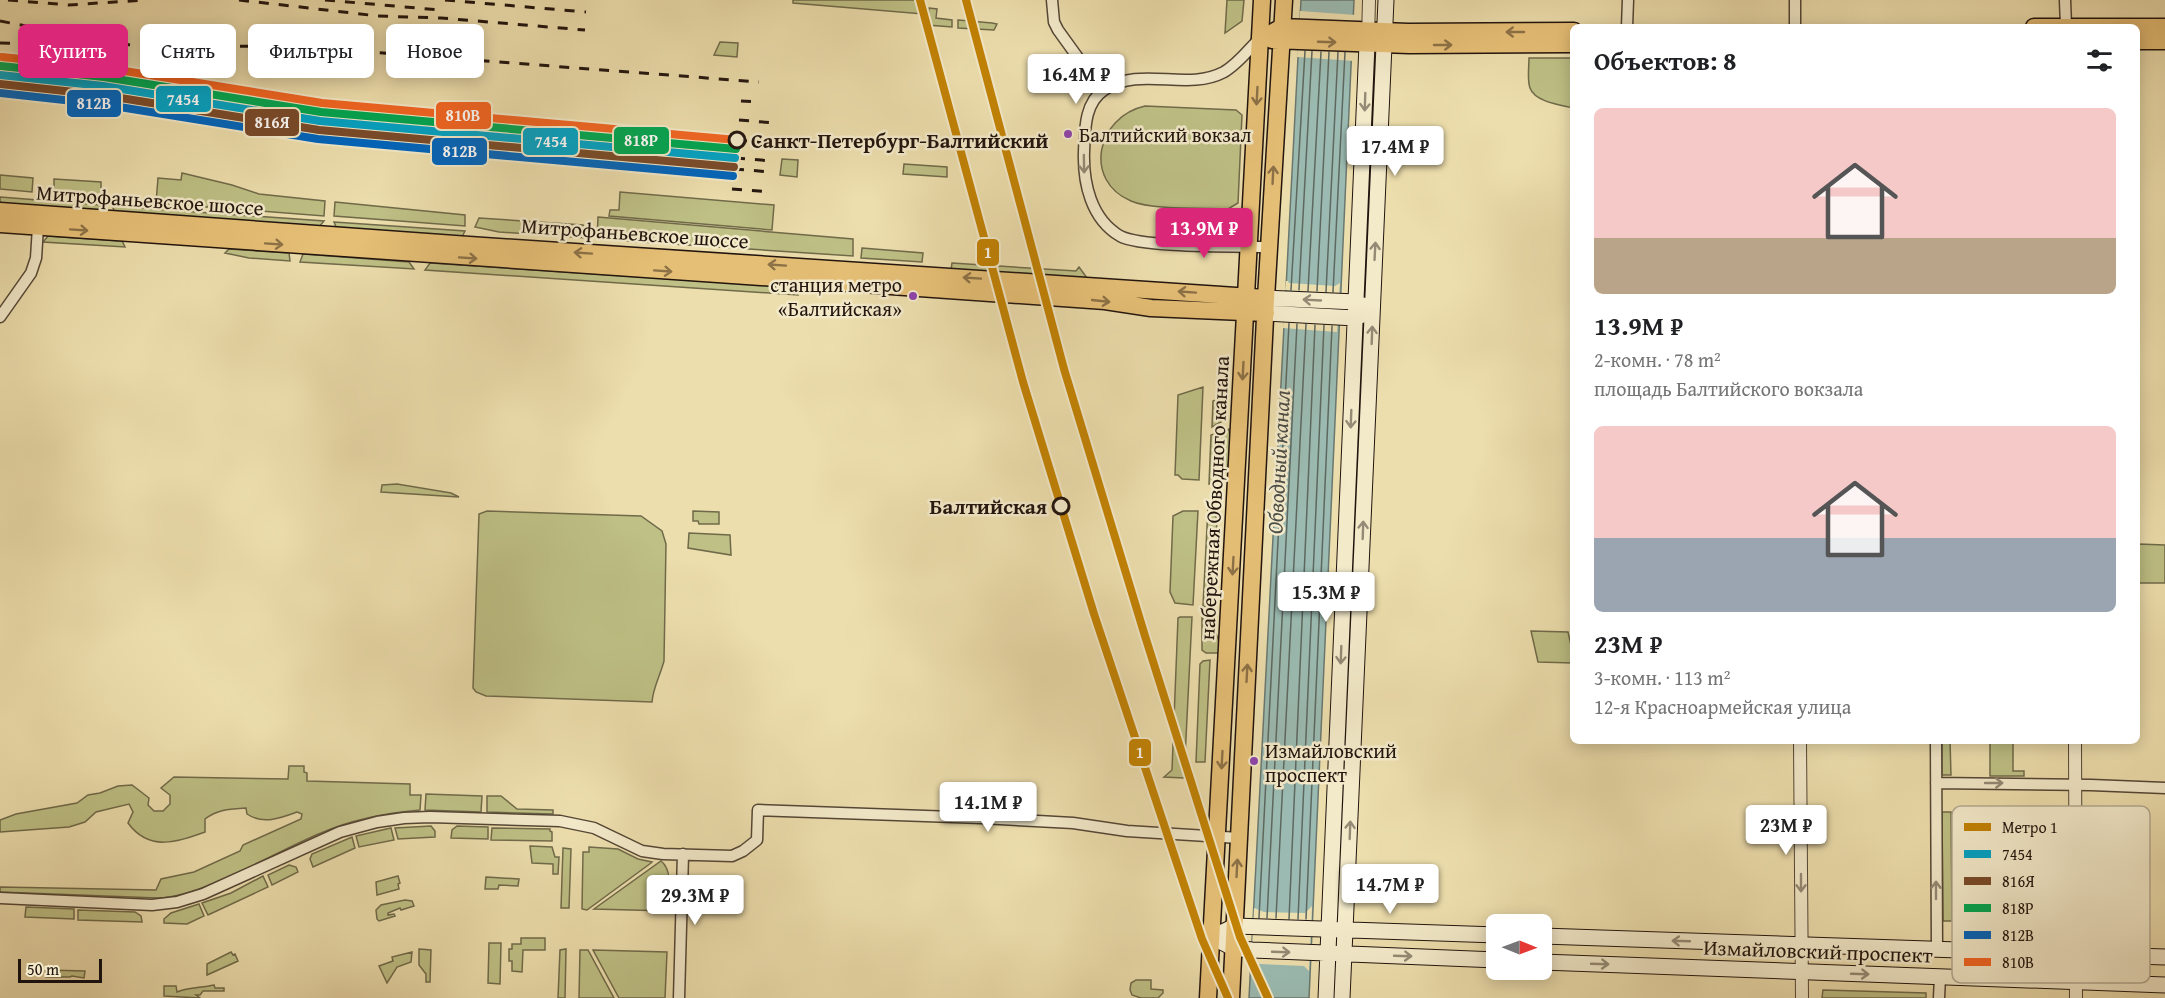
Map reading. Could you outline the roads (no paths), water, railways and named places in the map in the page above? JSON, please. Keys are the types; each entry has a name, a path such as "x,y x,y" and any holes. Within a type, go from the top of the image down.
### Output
{"main road":[{"name":"набережная Обводного канала","path":"1208,998 1262,0"},
{"name":"набережная Обводного канала","path":"1231,998 1269,247 1284,0"},
{"path":"1342,998 1386,0"},
{"path":"2140,27 2165,27"},
{"path":"1385,38 1570,32"},
{"path":"1260,38 1282,34 1570,44"},
{"path":"1326,998 1356,302 1362,37"},
{"path":"2140,41 2165,41"},
{"name":"Митрофаньевское шоссе","path":"0,212 1266,305"},
{"name":"Митрофаньевское шоссе","path":"0,224 1094,300 1151,308 1245,304"},
{"path":"1266,305 1285,298 1356,302 1373,309"},
{"path":"1266,305 1284,314 1355,318 1373,309"},
{"path":"1212,937 1235,926 1486,935"},
{"name":"Измайловский проспект","path":"1552,936 1952,950"},
{"path":"1212,937 1233,948 1252,950 1486,960"},
{"name":"Измайловский проспект","path":"2150,956 2165,957"},
{"name":"Измайловский проспект","path":"1552,962 1952,976"},
{"name":"Измайловский проспект","path":"2120,983 2165,985"}],"street":[{"path":"1052,0 1058,30 1102,91"},
{"path":"1362,37 1369,0"},
{"path":"1628,0 1628,24"},
{"path":"1795,0 1795,24"},
{"path":"2065,0 2066,24"},
{"path":"1260,38 1231,67 1212,76 1181,79 1137,78 1116,83 1102,91 1092,102 1087,117 1084,172 1089,195 1098,215 1121,236 1133,240 1160,243 1269,247"},
{"path":"0,317 31,273 36,258 38,227"},
{"path":"1800,744 1802,998"},
{"path":"1936,744 1937,949"},
{"path":"2075,744 2075,806"},
{"path":"1936,783 2075,784 2165,788"},
{"path":"0,898 152,905 177,902 203,894 340,832 377,822 404,818 560,821 594,828 642,850 732,856 757,840 758,810 982,818 1239,838"},
{"path":"679,998 683,854"},
{"path":"1939,998 1940,976"}],"water":[{"name":"Обводный канал","path":"1301,0 1354,0 1309,998 1249,998"}],"railway":[{"path":"8,0 69,5 145,0"},
{"path":"239,0 378,16 441,18 585,30"},
{"path":"325,0 439,10"},
{"path":"445,0 586,12"},
{"path":"0,21 18,24"},
{"path":"0,43 304,47 759,82"},
{"path":"0,64 114,79"},
{"path":"741,101 758,102"},
{"path":"739,120 775,123"},
{"path":"737,140 774,144"},
{"path":"735,158 772,161"},
{"path":"734,169 771,172"},
{"path":"732,189 770,192"}],"metro line":[{"name":"1","path":"920,0 1023,382 1094,614 1202,939 1228,998"},
{"name":"1","path":"966,0 1064,369 1240,937 1268,998"}],"place":[{"name":"Балтийский вокзал","path":"1068,134"},
{"name":"Санкт-Петербург-Балтийский","path":"737,140"},
{"name":"станция метро «Балтийская»","path":"913,296"},
{"name":"Балтийская","path":"1061,506"},
{"name":"Измайловский проспект","path":"1254,761"}]}
